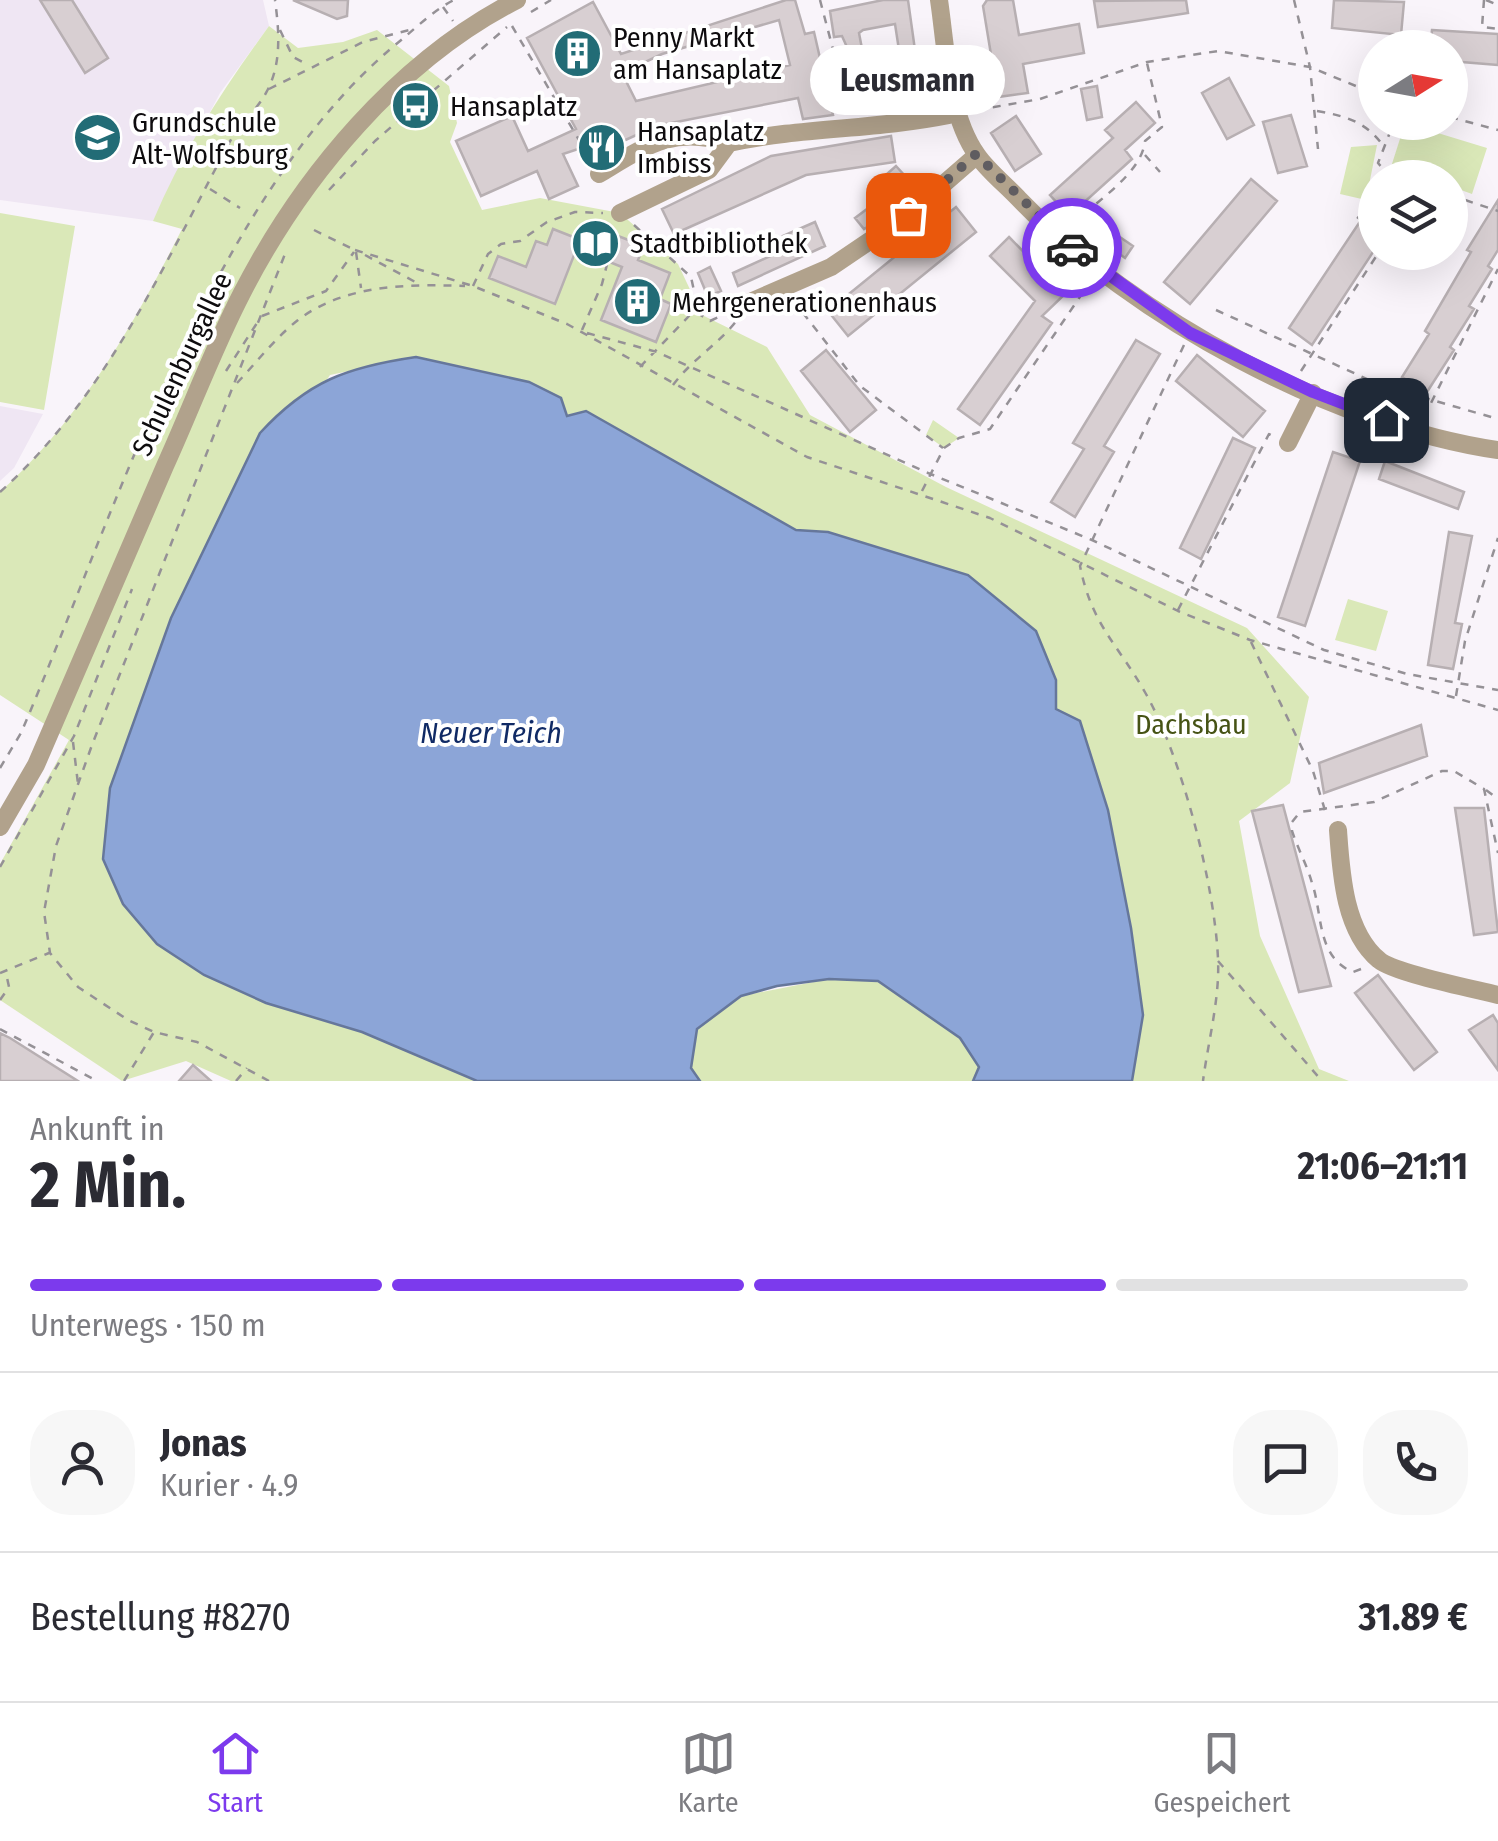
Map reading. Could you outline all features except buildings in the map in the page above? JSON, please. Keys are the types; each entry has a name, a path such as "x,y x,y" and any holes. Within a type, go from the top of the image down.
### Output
{"street":[{"name":"Schulenburgallee","path":"0,827 36,765 242,293 291,214 346,138 491,6 518,0"},
{"path":"939,0 959,106 976,154 1054,235 1190,333 1292,383 1444,442 1498,450"},
{"path":"599,174 649,144 698,133 728,143 785,131 804,135 852,126 904,124 949,116 948,108 959,106"},
{"path":"620,213 708,170 728,143"},
{"path":"748,303 831,267 908,215 976,154"},
{"path":"1288,443 1313,392"},
{"path":"1338,830 1340,867 1358,937 1381,962 1498,996"}],"path":[{"path":"0,492 103,372 208,188 228,144 268,90 278,55 275,0"},
{"path":"820,0 852,126"},
{"path":"1294,0 1310,67 1318,149"},
{"path":"1498,5 1485,0 1482,27 1498,28"},
{"path":"325,194 375,141 511,24 599,174"},
{"path":"278,27 293,57 309,66"},
{"path":"268,90 363,42 417,27"},
{"path":"959,106 967,104 972,111 1040,99 1147,62 1218,51 1310,67 1358,87"},
{"path":"1067,228 1144,154 1145,140 1162,126 1147,62"},
{"path":"1316,111 1349,117 1374,132 1384,147"},
{"path":"1468,122 1498,130"},
{"path":"1379,160 1387,140"},
{"path":"1144,154 1160,172"},
{"path":"208,188 240,208"},
{"path":"1468,201 1498,211"},
{"path":"473,286 488,254 501,244 520,241 547,222 575,212 592,213"},
{"path":"581,332 602,284 620,213 691,278 699,314 710,321 748,303"},
{"path":"314,230 421,284"},
{"path":"270,1081 197,1042 154,1032 78,987 50,953 44,912 56,846 78,785 286,250"},
{"path":"355,250 473,286 581,332 672,386 807,456 990,518 1178,612 1250,640 1498,709"},
{"path":"355,250 362,291"},
{"path":"261,317 326,292 355,250"},
{"path":"1416,431 1498,269 1498,262"},
{"path":"921,493 944,448 959,438 990,428 1099,269"},
{"path":"1292,383 1367,270"},
{"path":"234,385 298,320 362,291 421,284 473,286"},
{"path":"784,288 860,386 944,448"},
{"path":"640,368 690,316 696,294"},
{"path":"672,386 688,366 724,338 748,303"},
{"path":"1216,310 1312,355 1432,402 1498,419"},
{"path":"581,332 658,352 928,473 1092,540 1324,650 1458,684 1498,690"},
{"path":"1190,333 1080,566 1095,620 1147,696 1180,782 1202,860 1218,961 1203,1081"},
{"path":"1178,612 1269,434 1288,443"},
{"path":"1456,698 1465,641 1498,538"},
{"path":"1250,640 1312,770 1322,812 1338,830"},
{"path":"73,739 78,785"},
{"path":"1442,772 1454,771 1498,799"},
{"path":"1484,789 1498,853"},
{"path":"0,974 50,953"},
{"path":"1218,961 1322,1081"},
{"path":"0,1000 10,987 6,971"},
{"path":"0,1030 97,1081"},
{"path":"124,1081 154,1032"},
{"path":"236,1081 248,1067"}],"shaded area":[{"name":"Grundschule Alt-Wolfsburg","path":"0,0 263,0 269,26 220,93 153,221 0,200"},
{"path":"0,406 43,414 14,468 0,481"}],"green space":[{"name":"Dachsbau","path":"269,26 298,48 343,42 377,30 449,86 457,123 450,142 482,210 540,198 620,213 678,264 702,315 767,347 810,415 946,487 1247,628 1309,697 1290,783 1239,821 1260,936 1319,1069 1349,1081 1132,1081 1143,1015 1108,810 1056,709 1056,679 968,575 828,532 796,530 586,411 567,417 416,357 330,375 171,618 144,699 204,975 266,1003 362,1032 477,1081 231,1081 186,1061 122,1081 0,1000 0,864 69,740 0,695 0,492 29,464 80,402 145,300 182,229 153,221 205,120"},
{"path":"1400,140 1461,140 1487,148 1472,194 1468,193 1468,160 1393,160"},
{"path":"1377,145 1374,160 1358,160 1358,198 1340,194 1351,147"},
{"path":"0,213 75,226 44,410 0,402"},
{"path":"933,420 959,438 944,448 926,435"},
{"path":"1348,599 1388,611 1376,651 1335,640"},
{"path":"829,979 878,981 960,1038 979,1068 973,1081 700,1081 691,1069 696,1029 741,996"}],"water":[{"name":"Neuer Teich","path":"416,357 529,382 561,398 567,416 586,411 796,530 828,532 968,575 1036,631 1056,680 1056,709 1080,721 1108,810 1143,1015 1132,1081 973,1081 979,1067 960,1038 878,981 829,979 741,996 697,1029 691,1068 700,1081 477,1081 362,1032 266,1003 204,975 157,944 123,904 103,859 110,788 171,618 260,433 295,401 330,379"}],"way so far":[{"path":"908,215 976,154 1054,235 1072,248"}],"place":[{"name":"Penny Markt am Hansaplatz","path":"578,53"},
{"name":"Hansaplatz","path":"415,106"},
{"name":"Grundschule Alt-Wolfsburg","path":"97,138"},
{"name":"Hansaplatz Imbiss","path":"602,147"},
{"name":"Leusmann","path":"908,215"},
{"name":"Stadtbibliothek","path":"595,243"},
{"name":"Mehrgenerationenhaus","path":"637,302"}],"route":[{"path":"1072,248 1190,333 1313,392 1386,420"}]}
